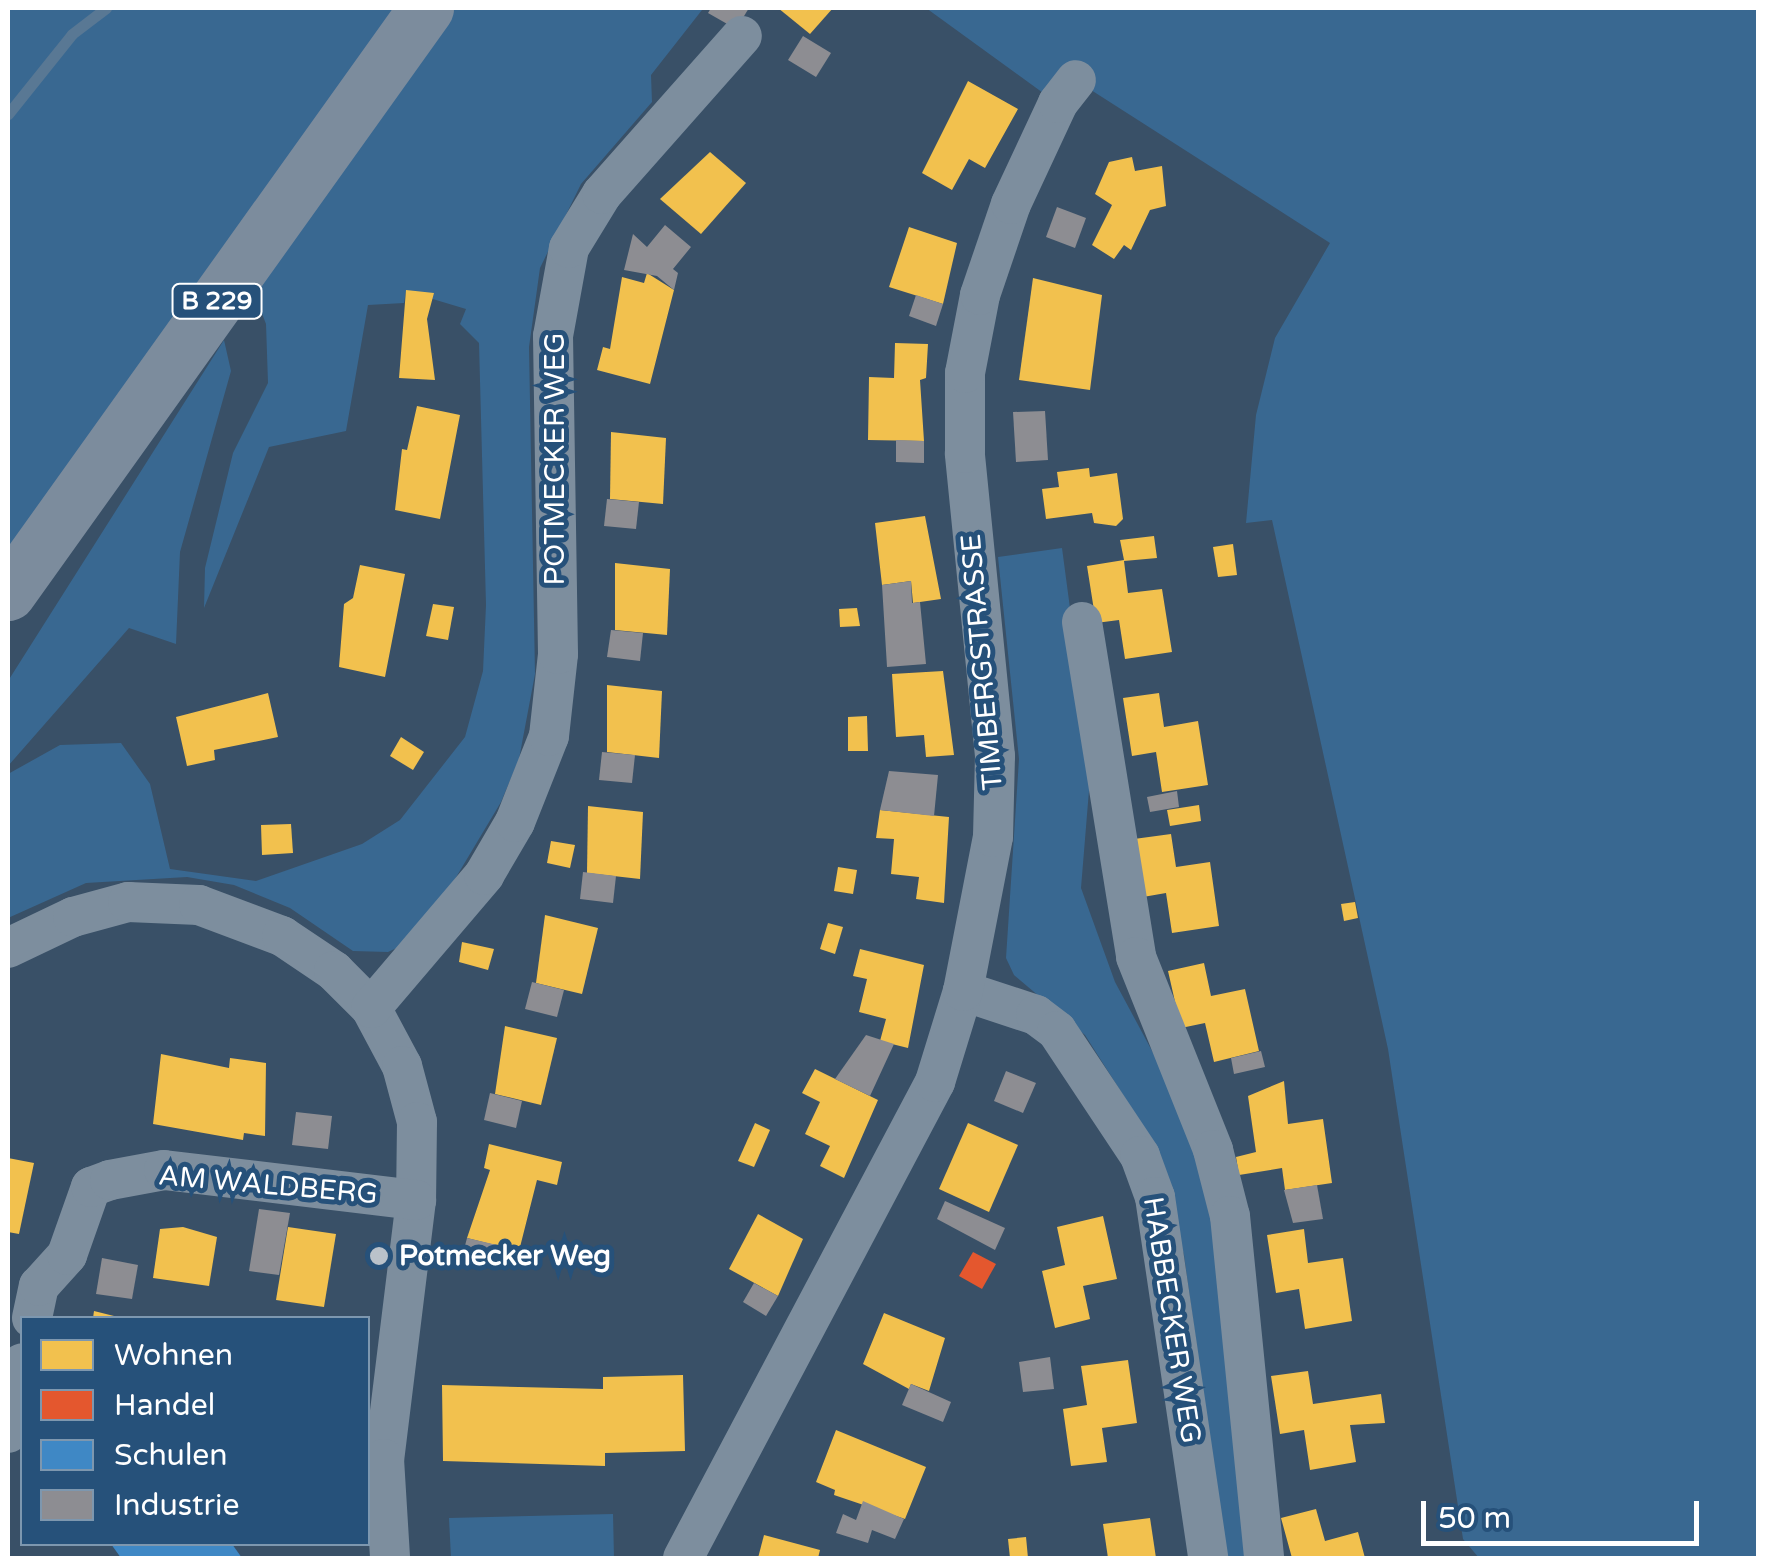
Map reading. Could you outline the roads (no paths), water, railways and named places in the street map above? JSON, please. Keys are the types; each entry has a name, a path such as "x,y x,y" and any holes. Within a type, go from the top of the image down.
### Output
{"main road":[{"name":"B 229","path":"8,593 426,8"}],"street":[{"name":"POTMECKER WEG","path":"371,1008 484,876 515,822 549,736 558,654 552,336 569,248 602,194 742,36"},
{"name":"TIMBERGSTRASSE","path":"683,1558 936,1082 963,990 993,837 995,756 964,454 965,372 980,295 1012,204 1058,103 1076,80"},
{"path":"1082,622 1136,957 1212,1150 1230,1216 1264,1558"},
{"name":"AM WALDBERG","path":"8,948 73,917 128,902 199,905 282,936 334,971 371,1008 412,1096 416,1200 384,1460 390,1558"},
{"name":"HABBECKER WEG","path":"963,990 1036,1016 1057,1031 1140,1156 1155,1197 1208,1558"},
{"name":"AM WALDBERG","path":"32,1316 39,1286 67,1256 91,1187 110,1180 164,1170 416,1200"},
{"path":"8,1433 20,1373"}],"waterway":[{"path":"8,114 72,34 106,8"}],"place":[{"name":"Potmecker Weg","path":"379,1256"}]}
